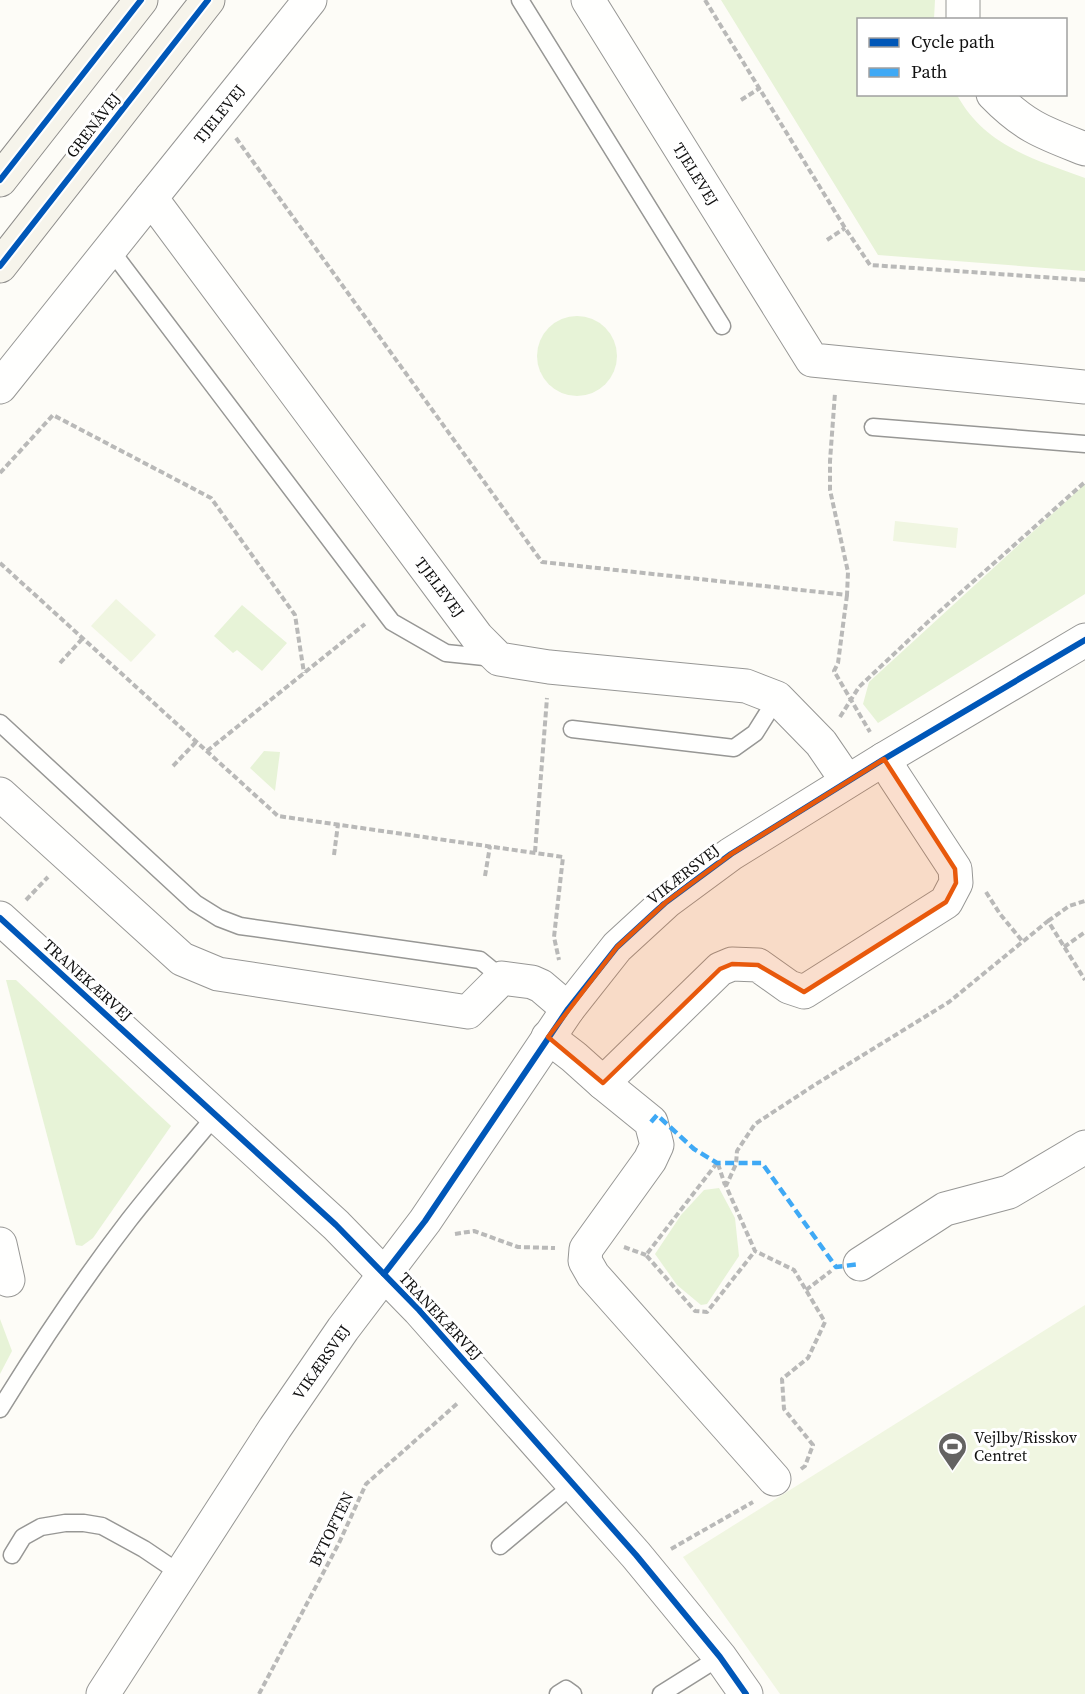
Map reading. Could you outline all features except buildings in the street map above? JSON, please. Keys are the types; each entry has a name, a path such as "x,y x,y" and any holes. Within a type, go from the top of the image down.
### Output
{"main road":[{"path":"0,180 141,0"},
{"name":"GRENÅVEJ","path":"0,266 208,0"}],"street":[{"name":"TJELEVEJ","path":"0,387 310,0"},
{"name":"TJELEVEJ","path":"588,0 812,360 1085,387"},
{"path":"963,0 963,18"},
{"path":"995,96 1012,114 1036,130 1085,149"},
{"name":"TJELEVEJ","path":"150,198 477,637 499,659"},
{"name":"VIKÆRSVEJ","path":"103,1694 343,1329 425,1221 548,1037 617,947 666,902 731,854 884,759 1085,640"},
{"path":"499,659 549,667 746,686 777,698 821,743 848,782"},
{"path":"603,1083 720,969 732,964 758,965 789,987 804,992 946,902 956,883 955,869 884,759"},
{"path":"0,794 182,959 218,974 468,1012 502,978 532,982 576,998"},
{"name":"TRANEKÆRVEJ","path":"2,922 336,1225 419,1310 647,1567 720,1657 746,1694"},
{"path":"548,1037 651,1122 657,1145 650,1160 586,1249 585,1262 593,1275 773,1484"},
{"path":"848,1265 945,1209 1009,1192 1085,1147"},
{"path":"0,1244 9,1280"}],"lane":[{"path":"520,0 722,326"},
{"path":"110,249 392,622 446,653 499,659"},
{"path":"873,426 1085,444"},
{"path":"572,729 734,748 755,733 777,698"},
{"path":"0,723 195,903 219,918 240,926 480,960 502,978"},
{"path":"0,1409 95,1266 216,1114"},
{"path":"500,1546 574,1484"},
{"path":"12,1555 22,1537 41,1527 84,1522 102,1526 181,1574"},
{"path":"661,1694 720,1657"},
{"path":"558,1694 566,1689 573,1694"}],"path":[{"path":"705,0 870,265 1085,280"},
{"path":"741,100 760,88"},
{"path":"220,114 542,562 847,595"},
{"path":"827,240 845,228"},
{"path":"836,363 830,490 848,572 838,663 834,671 852,699 884,759"},
{"path":"0,473 53,416 211,498 296,615 304,673"},
{"path":"852,699 859,687 930,620 1085,482"},
{"path":"0,563 278,816 562,857 554,937 559,964 576,998"},
{"path":"207,751 383,610"},
{"path":"60,663 82,638"},
{"path":"534,852 549,667"},
{"path":"173,766 196,741"},
{"path":"334,855 338,824"},
{"path":"485,876 490,846"},
{"path":"2,922 69,856"},
{"path":"956,883 984,889 1000,914 1023,942"},
{"path":"726,1186 736,1164 737,1151 755,1124 816,1083 949,1002 1048,921 1069,906 1085,901"},
{"path":"1048,921 1085,980"},
{"path":"1064,946 1085,932"},
{"path":"647,1567 678,1544 745,1508 773,1484 805,1466 813,1445 784,1409 782,1379 808,1358 825,1322 794,1270 755,1251 717,1163 646,1255 695,1311 707,1312 755,1251"},
{"path":"425,1221 447,1234 474,1231 518,1247 586,1249"},
{"path":"806,1290 848,1265"}],"highlighted area":[{"path":"884,759 955,869 956,883 946,902 804,992 758,965 732,964 720,969 603,1083 548,1037 617,947 666,902 731,854"}],"green space":[{"path":"721,0 935,0 934,18 857,18 857,96 958,96 968,112 996,139 1029,157 1085,178 1085,271 878,255"},
{"path":"577,316 592,319 605,328 614,341 617,356 614,371 605,384 592,393 577,396 562,393 549,384 540,371 537,356 540,341 549,328 562,319"},
{"path":"1085,484 1085,594 878,723 863,704 869,682"},
{"path":"895,521 958,528 956,548 893,541"},
{"path":"116,599 156,635 131,662 91,626"},
{"path":"242,605 287,643 262,671 237,650 233,653 214,636"},
{"path":"264,751 280,752 275,791 250,768"},
{"path":"6,980 16,980 171,1126 93,1238 82,1246 76,1245"},
{"path":"719,1188 735,1218 739,1256 707,1304 701,1305 677,1285 655,1254 681,1215 704,1190"},
{"name":"Vejlby/Risskov Centret","path":"1085,1305 1085,1694 780,1694 683,1557"},
{"path":"0,1319 12,1351 0,1374"}],"marked path":[{"path":"651,1122 657,1115 694,1149 717,1163 762,1163 836,1267 860,1264"}],"cycle path":[{"path":"0,180 141,0"},
{"path":"0,266 208,0"},
{"path":"384,1274 425,1221 568,1009 617,947 666,902 731,854 884,759 1085,640"},
{"path":"0,918 336,1225 419,1310 636,1555 720,1657 746,1694"}],"place":[{"name":"Vejlby/Risskov Centret","path":"953,1472"}]}
